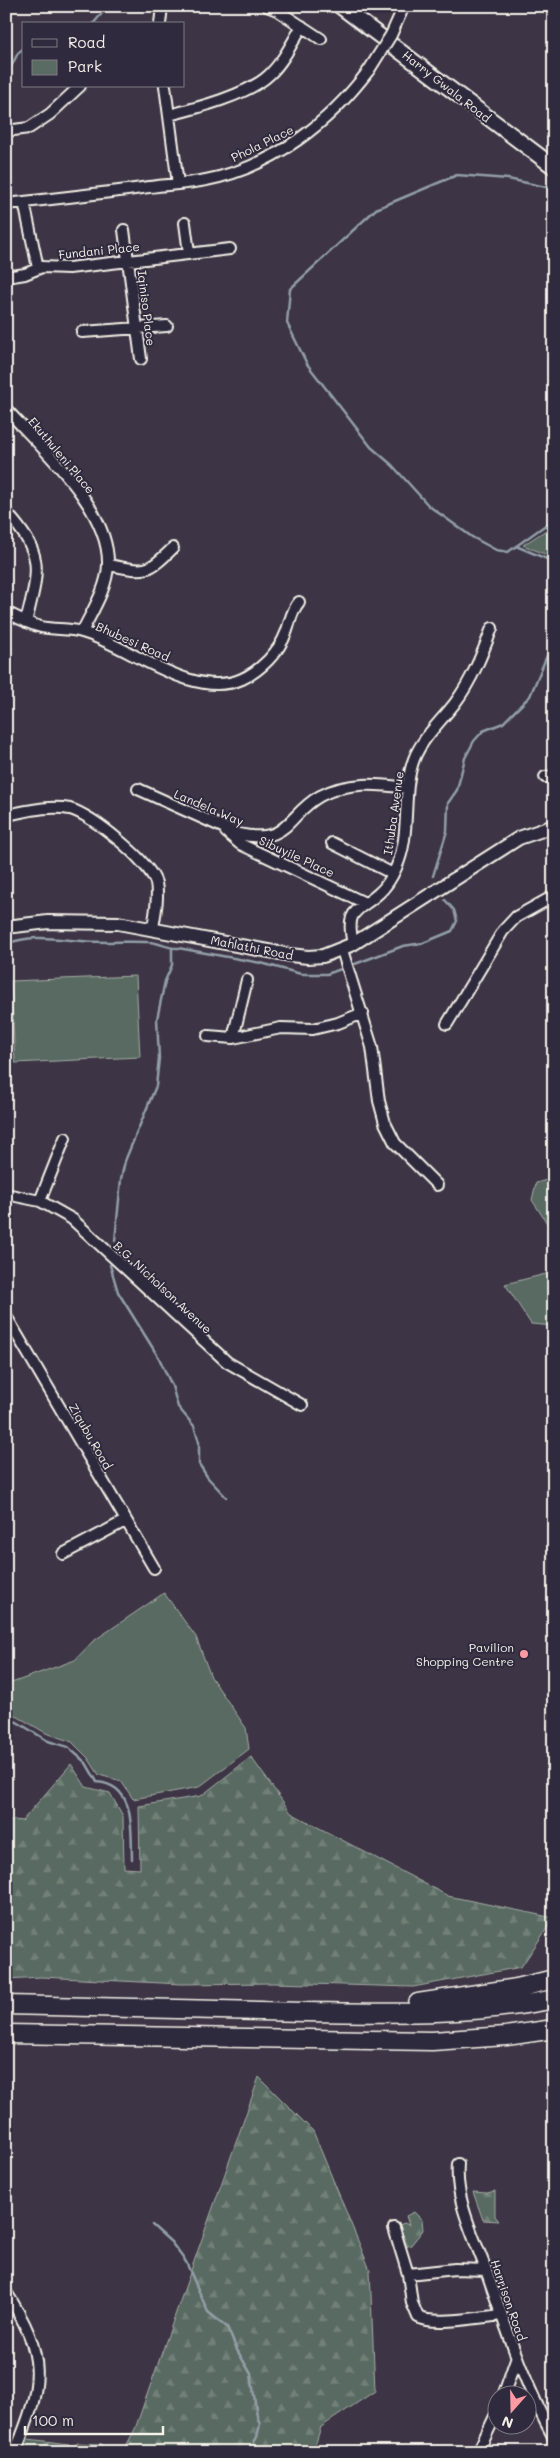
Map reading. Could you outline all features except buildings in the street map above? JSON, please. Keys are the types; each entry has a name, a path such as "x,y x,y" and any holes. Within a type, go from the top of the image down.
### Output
{"highway":[{"path":"358,2013 517,1988 554,1979"},
{"path":"6,2005 358,2013 480,2010 554,1999"},
{"path":"6,2034 432,2041 506,2036 554,2029"},
{"path":"506,2036 554,2038"}],"main road":[{"name":"Harry Gwala Road","path":"340,6 554,167"}],"street":[{"path":"160,22 162,6"},
{"path":"267,6 302,26 320,39"},
{"name":"Phola Place","path":"6,204 178,184 208,179 256,163 301,138 338,106 369,70 391,35 404,6"},
{"path":"169,116 208,106 268,76 278,65 302,26"},
{"path":"6,131 29,128 50,114 78,88"},
{"path":"165,88 178,184"},
{"path":"24,202 38,268"},
{"path":"185,222 189,253"},
{"name":"Iqiniso Place","path":"124,230 141,359"},
{"name":"Fundani Place","path":"6,277 25,274 38,268 69,268 230,249"},
{"path":"82,332 167,326"},
{"name":"Ekuthuleni Place","path":"6,409 71,481 89,507 100,529 106,548 108,565 99,597 82,632"},
{"path":"6,512 24,532 36,558 36,583 26,622"},
{"path":"108,565 142,570 150,569 173,548"},
{"name":"Bhubesi Road","path":"6,612 42,628 82,632 116,646 143,661 200,682 227,683 248,676 272,655 282,641 299,602"},
{"name":"Ithuba Avenue","path":"436,1185 395,1143 385,1123 379,1102 372,1047 347,947 353,913 384,888 393,874 402,847 407,788 416,754 464,689 481,658 492,628"},
{"name":"Landela Way","path":"138,789 222,828 246,836 271,834 287,827 318,797 340,788 372,785 407,788"},
{"path":"6,815 37,809 62,808 82,813 93,820 137,858 152,874 157,889 153,928"},
{"name":"Mahlathi Road","path":"6,927 82,920 118,923 290,955 323,956 347,947 519,838 554,826"},
{"name":"Sibuyile Place","path":"222,828 240,844 365,903"},
{"path":"332,843 393,874"},
{"path":"447,1024 503,931 528,910 554,896"},
{"path":"233,1038 247,980"},
{"path":"208,1036 233,1038 281,1028 324,1027 363,1013"},
{"path":"40,1201 65,1138"},
{"name":"B.G. Nicholson Avenue","path":"6,1194 40,1201 56,1209 79,1225 227,1362 302,1405"},
{"name":"Ziqubu Road","path":"6,1316 154,1568"},
{"path":"63,1554 126,1521"},
{"name":"Harrison Road","path":"458,2164 457,2178 464,2208 525,2386"},
{"path":"394,2228 408,2274 412,2303 421,2319 438,2320 501,2315"},
{"path":"408,2274 454,2269 486,2270"},
{"path":"6,2292 31,2335 37,2367 37,2388 32,2411 15,2452"},
{"path":"507,2386 516,2359"},
{"name":"Harrison Road","path":"538,2414 554,2438"},
{"path":"478,2452 488,2431"}],"green space":[{"path":"554,525 554,558 523,545"},
{"path":"136,976 140,1057 15,1063 11,981"},
{"path":"554,1178 554,1234 532,1200 536,1183"},
{"path":"554,1272 554,1326 531,1324 505,1284"},
{"path":"164,1593 196,1637 211,1677 246,1728 249,1749 199,1787 133,1799 121,1781 99,1775 88,1758 72,1742 46,1733 6,1710 6,1685 75,1660 92,1642"},
{"path":"251,1757 291,1813 448,1896 554,1918 521,1967 413,1987 274,1983 181,1984 41,1977 6,1979 6,1819 22,1821 71,1764 86,1787 110,1793 123,1816 124,1868 140,1869 139,1806 201,1796"},
{"path":"259,2077 313,2131 370,2270 375,2391 321,2427 313,2452 123,2452 135,2429"},
{"path":"495,2191 495,2216 499,2221 483,2220 473,2192 487,2193"},
{"path":"414,2212 422,2220 423,2230 411,2245 403,2248 397,2226 404,2223 409,2225 406,2216"},
{"path":"28,2439 69,2444 69,2452 23,2452"},
{"path":"76,2443 102,2444 106,2452 80,2452"}],"waterway":[{"path":"95,22 108,6"},
{"path":"9,71 18,53 22,50"},
{"path":"554,186 546,187 508,179 457,175 376,209 290,289 287,323 307,364 371,447 392,465 429,506 472,537 496,550 508,552 554,519"},
{"path":"516,546 554,562"},
{"path":"433,876 447,831 448,803 457,790 465,758 474,741 483,731 503,723 530,696 554,639"},
{"path":"355,964 403,946 423,943 452,931 457,921 454,910 445,900"},
{"path":"6,944 35,938 90,942 152,942 261,963 301,974 327,974 341,969"},
{"path":"115,1241 121,1179 125,1161 156,1086 159,1058 157,1019 165,981 172,965 172,949"},
{"path":"110,1265 118,1292 159,1358 172,1386 178,1407 194,1426 199,1442 199,1464 208,1478 226,1497"},
{"path":"6,1719 17,1722 48,1741 68,1747 86,1763 97,1782 110,1785 119,1791 129,1810 132,1859"},
{"path":"152,2225 171,2242 186,2262 208,2312 227,2327 237,2350 251,2374 257,2416 260,2424 257,2437 249,2452"}],"place":[{"name":"Pavilion Shopping Centre","path":"524,1654"}]}
